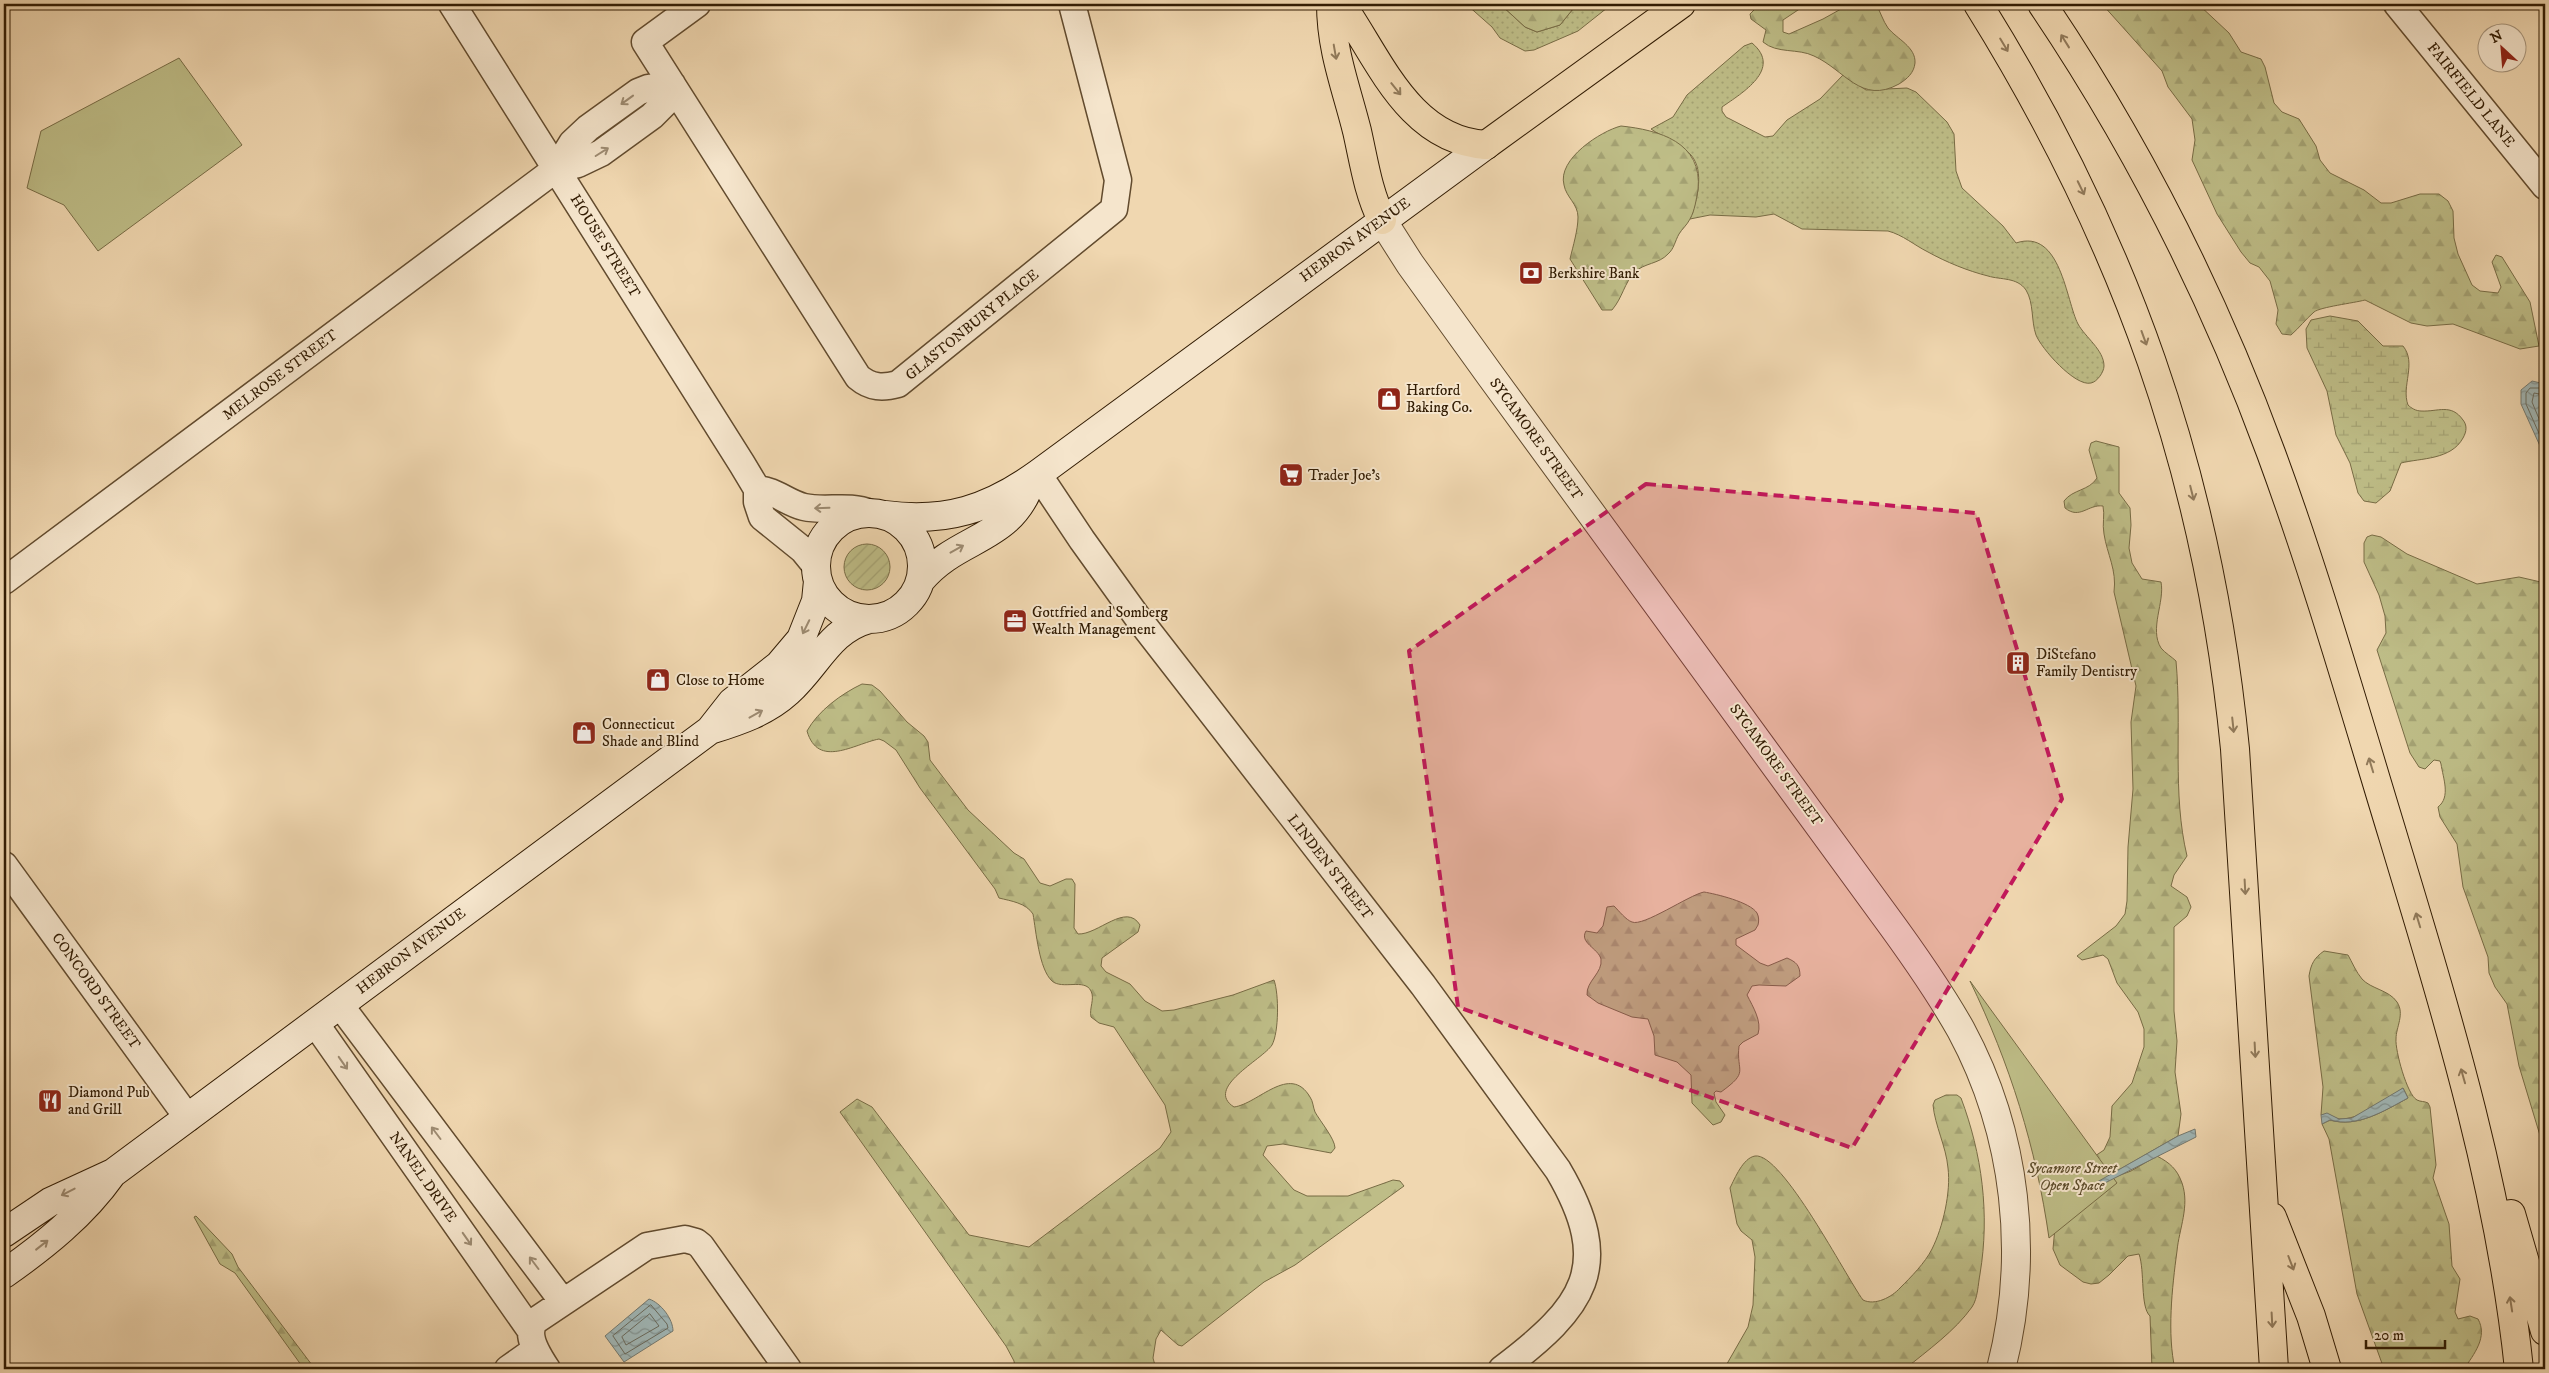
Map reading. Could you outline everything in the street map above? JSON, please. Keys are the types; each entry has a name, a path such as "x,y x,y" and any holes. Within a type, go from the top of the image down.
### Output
{"main road":[{"path":"1331,4 1331,26 1336,59 1356,130 1368,185 1382,220"},
{"path":"1340,4 1383,73 1419,115 1440,132 1455,140 1486,144"},
{"name":"HEBRON AVENUE","path":"877,514 923,518 963,512 998,500 1035,477 1382,220 1681,4"},
{"path":"1978,4 2033,96 2068,160 2121,276 2165,396 2202,534 2228,677 2235,749 2274,1369"},
{"path":"2042,4 2103,103 2171,225 2230,351 2271,454 2375,778 2472,1107 2496,1211 2514,1320 2519,1369"},
{"name":"SYCAMORE STREET","path":"1382,220 1410,264 1495,383 1888,919 1928,976 1961,1031 1979,1068 1996,1115 2008,1160 2014,1194 2016,1244 2014,1295 2001,1369"},
{"name":"HEBRON AVENUE","path":"920,581 929,570 950,553 1002,526 1011,517 1027,494 1035,477"},
{"path":"877,514 904,526 918,544 923,566 920,581 914,594 898,610 884,616 854,617 834,606 825,594 817,573 821,544 835,525 847,517 877,514"},
{"name":"HEBRON AVENUE","path":"4,1233 50,1202 113,1173 710,730 732,702 778,665 801,639 816,601 817,573"},
{"name":"HEBRON AVENUE","path":"710,730 747,719 772,705 802,679 835,637 857,622 869,618"},
{"path":"2472,1107 2496,1164 2545,1331"},
{"name":"HEBRON AVENUE","path":"4,1274 72,1220 99,1192 113,1173"},
{"path":"2264,1202 2291,1262 2327,1369"}],"street":[{"name":"HOUSE STREET","path":"452,4 757,489 758,506 764,520 803,550 817,573"},
{"name":"GLASTONBURY PLACE","path":"697,4 645,42 858,377 866,384 883,388 898,384 1114,210 1118,180 1072,4"},
{"name":"FAIRFIELD LANE","path":"2397,4 2545,186"},
{"path":"556,168 578,164 601,153 652,116 666,102 672,84"},
{"name":"MELROSE STREET","path":"4,580 556,168"},
{"name":"LINDEN STREET","path":"1035,477 1138,618 1423,985 1558,1170 1574,1199 1585,1229 1588,1257 1586,1274 1578,1294 1559,1321 1502,1369"},
{"path":"757,489 776,494 806,507 841,507 877,514"},
{"name":"CONCORD STREET","path":"4,864 188,1118"},
{"path":"340,1005 563,1302"},
{"name":"NANEL DRIVE","path":"315,1023 538,1350"},
{"path":"508,1369 538,1350 535,1321 647,1246 678,1240 696,1242 788,1369"}],"highlighted area":[{"path":"1646,484 1976,513 2062,799 1852,1148 1458,1007 1409,651"}],"green space":[{"path":"1466,4 1500,4 1525,27 1537,32 1560,25 1577,4 1612,4 1578,31 1534,50 1525,51 1500,38 1492,27"},
{"path":"1500,4 1577,4 1560,25 1537,32 1525,27"},
{"path":"1760,4 1807,4 1783,20 1783,32 1789,34 1823,19 1850,4 1876,4 1888,28 1912,52 1915,63 1913,70 1902,82 1886,89 1874,90 1864,88 1814,56 1801,52 1781,50 1763,42 1766,30 1751,19 1750,14"},
{"path":"2102,4 2198,4 2229,33 2241,52 2261,59 2265,67 2274,103 2282,112 2299,119 2316,146 2320,160 2330,173 2364,190 2381,203 2391,203 2420,194 2439,194 2448,201 2453,211 2454,238 2458,254 2472,285 2480,291 2498,293 2501,287 2492,262 2496,255 2502,257 2530,302 2539,346 2520,349 2453,324 2427,326 2411,323 2365,300 2317,310 2291,335 2282,334 2276,324 2278,310 2270,281 2259,267 2250,263 2241,252 2217,214 2192,160 2195,140 2192,119 2168,87 2162,71"},
{"path":"1752,43 1760,53 1763,62 1761,71 1756,80 1722,107 1722,111 1726,117 1765,137 1773,136 1787,120 1820,99 1843,75 1866,90 1907,88 1916,92 1947,122 1954,134 1956,171 1962,188 2003,226 2016,243 2031,241 2043,246 2052,256 2065,284 2078,324 2098,349 2103,360 2104,368 2098,379 2091,383 2084,383 2076,379 2044,349 2036,335 2029,295 2018,283 1957,266 1888,231 1802,229 1774,214 1756,217 1710,215 1690,219 1695,204 1699,178 1695,162 1691,155 1683,148 1651,129 1673,117 1687,95 1744,46"},
{"path":"179,58 242,145 98,251 64,205 27,188 41,131"},
{"path":"1621,126 1663,135 1686,150 1693,160 1698,174 1698,190 1692,216 1679,234 1670,252 1660,260 1635,272 1612,310 1602,310 1570,259 1578,217 1576,208 1565,189 1564,175 1567,166 1582,148 1592,140"},
{"path":"2330,316 2358,321 2383,346 2403,346 2409,360 2406,390 2408,405 2419,411 2449,410 2458,415 2466,426 2463,438 2451,450 2435,457 2401,463 2390,491 2376,503 2364,501 2358,493 2350,463 2336,435 2327,391 2307,348 2306,329 2311,320"},
{"path":"2096,441 2119,447 2119,493 2130,508 2129,548 2132,563 2142,579 2161,582 2162,590 2156,632 2161,648 2176,661 2180,808 2187,856 2174,875 2171,886 2187,897 2191,907 2187,916 2174,927 2174,1011 2177,1041 2175,1072 2181,1114 2178,1136 2091,1186 2131,1171 2157,1156 2166,1161 2180,1178 2185,1200 2175,1265 2171,1311 2171,1341 2175,1369 2152,1369 2150,1316 2145,1305 2139,1254 2128,1256 2099,1283 2091,1284 2083,1282 2060,1265 2053,1249 2056,1216 2083,1164 2104,1150 2110,1137 2112,1106 2132,1083 2144,1047 2144,1029 2138,1012 2117,983 2108,959 2103,955 2082,960 2077,956 2116,926 2125,914 2133,789 2131,722 2136,686 2114,592 2113,569 2103,530 2103,506 2075,512 2065,508 2064,501 2072,494 2090,485 2097,478 2089,450 2091,443"},
{"path":"2372,535 2381,537 2407,554 2477,584 2519,577 2545,583 2545,868 2541,872 2540,879 2545,885 2545,1018 2541,1021 2540,1027 2545,1049 2545,1152 2519,1066 2507,1004 2495,987 2489,973 2488,957 2463,887 2457,844 2440,817 2438,807 2442,803 2445,793 2440,761 2434,760 2425,769 2419,767 2410,753 2377,650 2386,633 2385,616 2379,595 2364,562 2364,543 2367,537"},
{"path":"872,544 884,550 889,558 889,576 884,584 876,589 862,590 850,584 845,576 844,562 850,550 858,545"},
{"path":"862,684 872,685 880,691 907,722 924,736 928,742 930,760 968,810 1014,853 1024,859 1040,883 1050,886 1066,879 1072,879 1075,884 1074,928 1078,934 1094,930 1120,918 1134,919 1140,925 1138,932 1102,958 1101,966 1106,972 1130,984 1145,1001 1162,1011 1174,1010 1233,995 1274,980 1278,1013 1272,1045 1238,1074 1226,1091 1227,1099 1234,1107 1283,1084 1293,1084 1302,1088 1310,1097 1315,1112 1334,1144 1335,1148 1331,1153 1283,1144 1267,1146 1263,1155 1294,1190 1307,1196 1348,1196 1393,1180 1400,1181 1404,1186 1295,1265 1264,1282 1182,1346 1178,1345 1161,1330 1156,1339 1153,1358 1156,1369 1015,1369 1014,1361 1006,1346 840,1112 857,1099 872,1107 969,1235 1029,1247 1160,1148 1171,1132 1165,1105 1114,1027 1099,1023 1091,1017 1091,991 1084,985 1061,985 1052,981 1041,959 1033,914 1022,905 999,898 995,889 920,788 896,750 879,739 848,749 828,752 819,749 812,742 807,731 817,717 838,698"},
{"path":"1704,892 1732,899 1747,905 1757,913 1759,920 1755,930 1736,939 1736,945 1760,963 1768,966 1787,958 1790,959 1795,963 1800,972 1800,976 1786,986 1752,986 1747,995 1758,1019 1758,1034 1739,1046 1740,1071 1736,1080 1721,1092 1716,1091 1714,1093 1716,1102 1725,1115 1721,1122 1713,1125 1692,1103 1691,1075 1677,1062 1655,1055 1654,1036 1648,1019 1632,1017 1598,1003 1587,995 1589,985 1600,969 1601,959 1585,939 1585,935 1586,931 1597,933 1603,926 1607,907 1614,906 1627,919 1632,922 1638,922"},
{"path":"2324,951 2348,955 2362,979 2394,998 2399,1007 2400,1016 2396,1034 2396,1045 2402,1072 2413,1096 2417,1100 2428,1103 2430,1107 2436,1165 2433,1178 2449,1224 2452,1266 2460,1279 2455,1312 2458,1319 2470,1316 2478,1319 2481,1326 2481,1339 2464,1369 2384,1369 2357,1294 2329,1139 2322,1124 2330,1120 2350,1122 2370,1117 2408,1098 2403,1088 2374,1107 2351,1118 2343,1119 2327,1114 2321,1115 2323,1087 2309,976 2314,962"},
{"name":"Sycamore Street Open Space","path":"1970,981 2117,1183 2049,1238 2037,1171 2020,1107 1997,1043"},
{"path":"1946,1095 1957,1095 1961,1098 1979,1162 1984,1207 1983,1252 1978,1291 1972,1307 1965,1316 1941,1340 1905,1369 1724,1369 1748,1327 1753,1305 1755,1257 1752,1240 1741,1231 1737,1224 1730,1188 1743,1164 1755,1156 1767,1160 1797,1194 1863,1300 1873,1302 1883,1300 1897,1291 1922,1265 1932,1249 1940,1230 1947,1198 1949,1177 1947,1160 1933,1105 1935,1100"},
{"path":"196,1216 232,1254 238,1267 315,1369 304,1369 235,1273 220,1264 194,1217"}],"water":[{"path":"2532,381 2545,384 2545,457 2521,404 2521,390"},
{"path":"2403,1088 2408,1098 2380,1113 2350,1122 2330,1120 2322,1124 2321,1115 2327,1113 2339,1119 2352,1118"},
{"path":"2195,1129 2196,1137 2091,1190 2090,1186 2178,1136"},
{"path":"649,1299 666,1312 673,1331 624,1362 605,1336"}],"place":[{"name":"Berkshire Bank","path":"1531,273"},
{"name":"Hartford Baking Co.","path":"1389,399"},
{"name":"Trader Joe's","path":"1291,475"},
{"name":"Gottfried and Somberg Wealth Management","path":"1015,621"},
{"name":"DiStefano Family Dentistry","path":"2018,663"},
{"name":"Close to Home","path":"658,680"},
{"name":"Connecticut Shade and Blind","path":"584,733"},
{"name":"Diamond Pub and Grill","path":"50,1101"}]}
